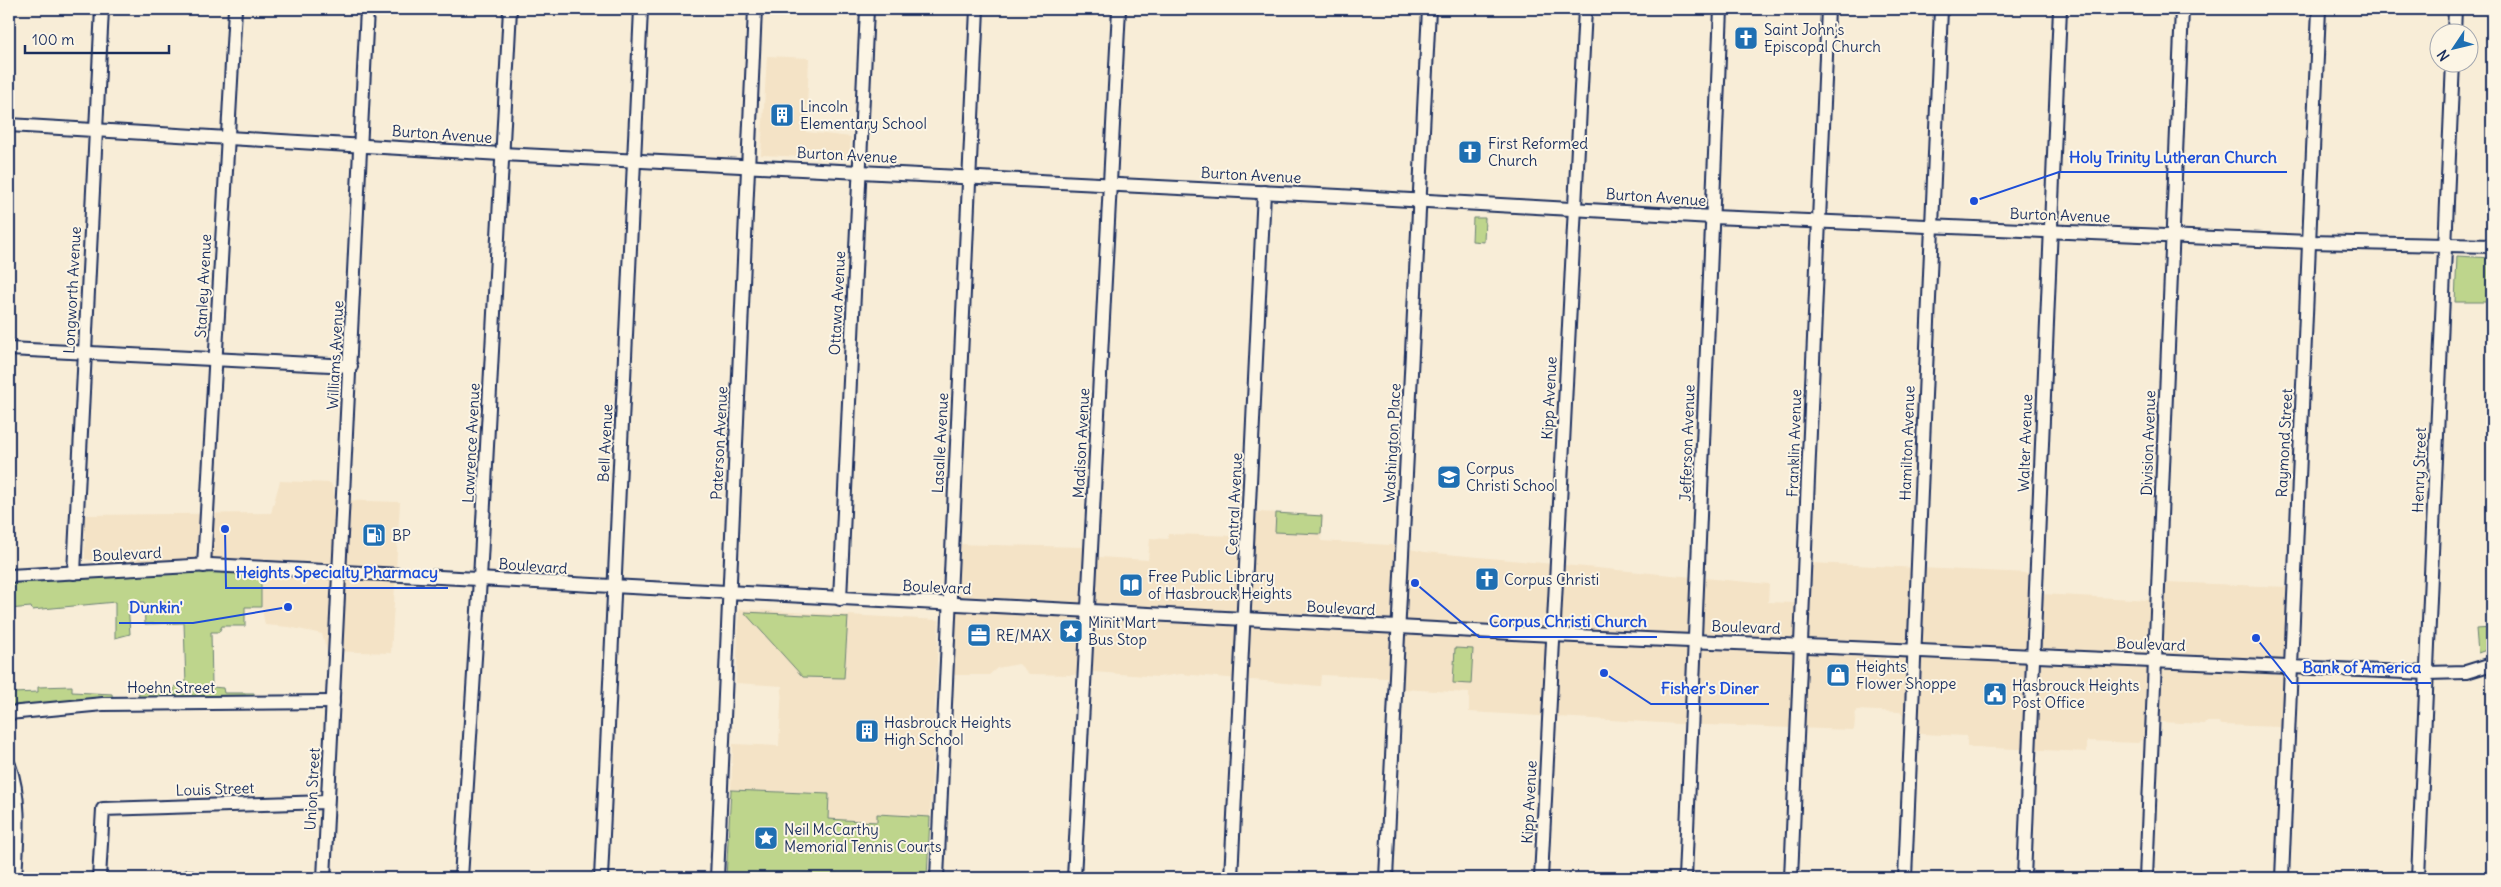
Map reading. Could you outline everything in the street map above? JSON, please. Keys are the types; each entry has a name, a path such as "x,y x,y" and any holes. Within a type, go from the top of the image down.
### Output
{"street":[{"name":"Longworth Avenue","path":"74,573 102,9"},
{"name":"Stanley Avenue","path":"204,566 235,9"},
{"name":"Williams Avenue","path":"333,702 362,145 367,9"},
{"name":"Lawrence Avenue","path":"460,878 480,579 510,9"},
{"name":"Bell Avenue","path":"601,878 641,9"},
{"name":"Paterson Avenue","path":"717,878 755,9"},
{"name":"Ottawa Avenue","path":"840,599 867,9"},
{"name":"Lasalle Avenue","path":"937,878 977,9"},
{"name":"Madison Avenue","path":"1074,878 1119,9"},
{"name":"Washington Place","path":"1386,878 1430,9"},
{"name":"Kipp Avenue","path":"1541,878 1585,9"},
{"name":"Jefferson Avenue","path":"1684,878 1721,9"},
{"name":"Franklin Avenue","path":"1791,878 1828,9"},
{"name":"Hamilton Avenue","path":"1905,878 1941,9"},
{"name":"Walter Avenue","path":"2024,878 2060,9"},
{"name":"Division Avenue","path":"2146,878 2182,9"},
{"name":"Raymond Street","path":"2282,878 2318,9"},
{"path":"2454,22 2455,9"},
{"name":"Henry Street","path":"2418,878 2453,72"},
{"name":"Burton Avenue","path":"9,125 501,154 1420,201 1576,202 1712,217 2309,242 2492,246"},
{"name":"Central Avenue","path":"1231,878 1264,192"},
{"path":"9,348 351,366"},
{"name":"Boulevard","path":"9,576 204,566 1553,635 2427,673 2466,672 2492,664"},
{"name":"Hoehn Street","path":"9,713 103,704 333,702"},
{"name":"Union Street","path":"324,878 333,702"},
{"path":"9,765 17,794 18,810 15,878"},
{"name":"Louis Street","path":"99,878 103,809 328,802"}],"shaded area":[{"path":"767,56 809,58 806,132 851,137 849,159 761,155"},
{"path":"280,481 331,483 337,500 400,502 391,653 327,651 322,634 289,627 265,625 258,588 85,559 84,515 271,513"},
{"path":"1258,512 1323,515 1321,541 1390,545 1425,552 1769,584 1768,602 1795,603 1810,563 2030,573 2041,594 2149,600 2166,582 2287,587 2281,727 2221,725 2220,722 2205,722 2204,724 2160,722 2138,743 2087,741 2087,752 1967,747 1967,736 1920,734 1900,712 1856,710 1854,730 1679,724 1469,712 1469,693 1403,689 1387,678 1321,675 1320,686 1181,674 1158,677 1094,672 1073,675 1029,674 1019,664 997,668 989,675 946,675 952,544 1084,547 1099,557 1148,560 1150,538 1168,539 1168,534 1239,536"},
{"path":"739,609 939,620 930,817 878,814 877,822 827,819 828,794 731,790 733,744 779,746 782,686 736,683"}],"green space":[{"path":"1473,218 1485,218 1484,242 1472,241"},
{"path":"2457,256 2492,258 2492,302 2455,302"},
{"path":"1276,513 1322,516 1321,534 1275,532"},
{"path":"261,568 261,607 245,607 245,626 222,626 219,632 211,632 212,687 223,688 224,693 254,693 254,703 138,704 139,692 174,691 175,686 186,685 184,623 145,624 144,602 128,602 130,634 115,638 115,602 32,610 31,607 9,609 9,576"},
{"path":"744,612 848,617 844,678 803,677"},
{"path":"2492,628 2492,648 2478,653 2476,629"},
{"path":"1455,648 1473,649 1471,684 1453,683"},
{"path":"9,682 12,682 13,693 38,692 38,687 72,686 72,692 112,694 113,704 9,713"},
{"path":"731,790 829,794 828,819 877,822 877,814 930,817 927,878 726,878"}],"place":[{"name":"Saint John's Episcopal Church","path":"1746,38"},
{"name":"Lincoln Elementary School","path":"782,115"},
{"name":"First Reformed Church","path":"1470,152"},
{"name":"Holy Trinity Lutheran Church","path":"1974,201"},
{"name":"Corpus Christi School","path":"1449,477"},
{"name":"Heights Specialty Pharmacy","path":"225,529"},
{"name":"BP","path":"374,535"},
{"name":"Corpus Christi","path":"1487,579"},
{"name":"Corpus Christi Church","path":"1415,583"},
{"name":"Free Public Library of Hasbrouck Heights","path":"1131,585"},
{"name":"Dunkin'","path":"288,607"},
{"name":"Minit Mart Bus Stop","path":"1071,631"},
{"name":"RE/MAX","path":"979,635"},
{"name":"Bank of America","path":"2256,638"},
{"name":"Fisher's Diner","path":"1604,673"},
{"name":"Heights Flower Shoppe","path":"1838,675"},
{"name":"Hasbrouck Heights Post Office","path":"1995,694"},
{"name":"Hasbrouck Heights High School","path":"867,731"},
{"name":"Neil McCarthy Memorial Tennis Courts","path":"766,838"}]}
